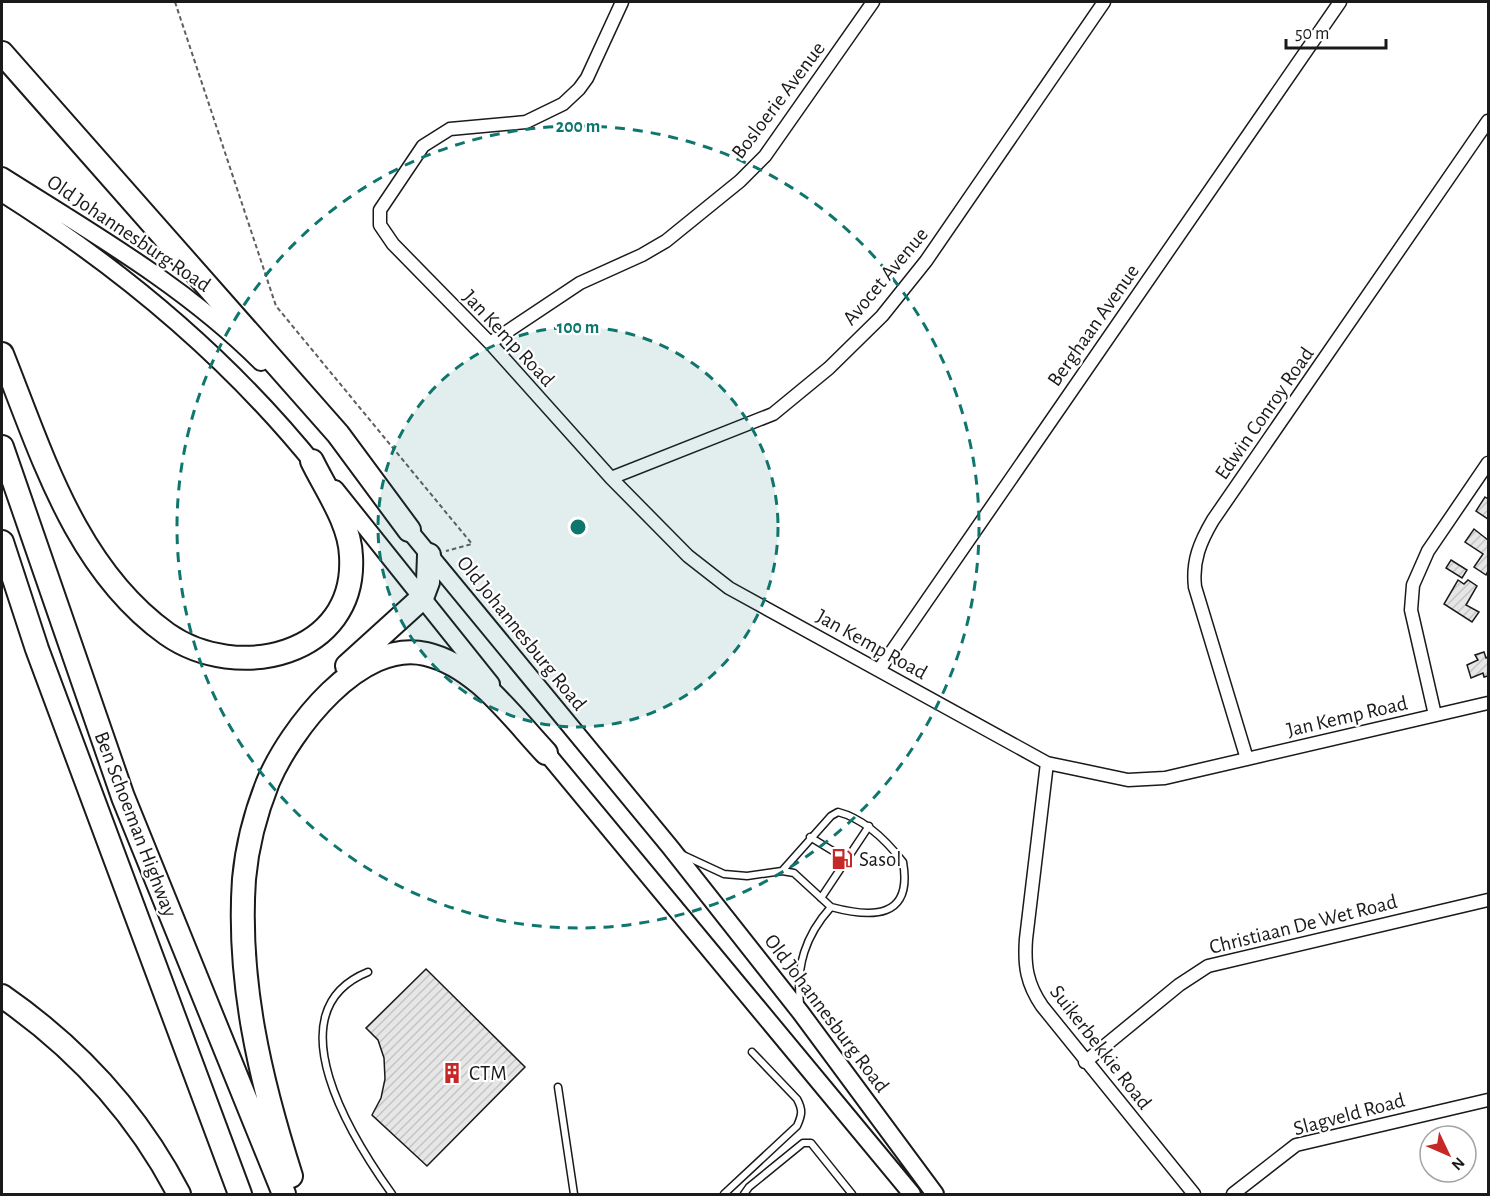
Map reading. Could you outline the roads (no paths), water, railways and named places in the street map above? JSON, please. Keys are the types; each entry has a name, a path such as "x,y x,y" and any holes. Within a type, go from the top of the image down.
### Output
{"highway":[{"path":"2,53 338,434 409,530"},
{"path":"2,354 62,500 87,548 129,601 152,621 179,641 211,654 250,658 288,651 318,635 340,609 350,577 349,541 312,460"},
{"name":"Ben Schoeman Highway","path":"2,447 123,796 284,1194"},
{"name":"Ben Schoeman Highway","path":"2,542 37,649 240,1194"},
{"path":"297,1194 275,1126 258,1062 246,993 243,917 248,854 260,802 296,731 320,693 422,598 428,582 429,555"},
{"path":"296,731 349,677 366,665 394,654 424,654 464,670 546,753"},
{"path":"2,996 52,1034 97,1076 152,1148 179,1194"}],"main road":[{"name":"Old Johannesburg Road","path":"2,176 166,280 236,336 265,366 409,530 670,848 801,1013 935,1194"},
{"name":"Old Johannesburg Road","path":"2,193 84,247 164,310 255,398 312,460 546,753 912,1194"}],"street":[{"name":"Jan Kemp Road","path":"621,2 587,78 571,98 526,122 456,127 435,136 423,146 387,196 379,220 387,238 490,344 611,478 716,580 1047,763 1139,781 1247,759 1488,703"},
{"name":"Bosloerie Avenue","path":"490,344 580,284 666,241 740,182 765,156 873,2"},
{"name":"Avocet Avenue","path":"611,478 773,414 829,368 882,316 926,261 1104,2"},
{"name":"Berghaan Avenue","path":"879,670 1340,2"},
{"name":"Edwin Conroy Road","path":"1247,759 1195,587 1194,567 1199,546 1213,520 1488,121"},
{"path":"1435,715 1411,610 1413,585 1428,551 1488,463"},
{"name":"Suikerbekkie Road","path":"1047,763 1024,962 1028,980 1037,999 1085,1062 1194,1194"},
{"name":"Christiaan De Wet Road","path":"1085,1062 1179,985 1208,966 1488,900"},
{"name":"Slagveld Road","path":"1233,1194 1296,1145 1488,1100"}],"lane":[{"path":"670,848 724,874 747,876 782,871 801,877 831,907 855,914 876,914 890,910 903,892 903,862 869,826 851,815 838,812 810,837 782,871"},
{"path":"821,898 869,826"},
{"path":"810,837 846,859"},
{"path":"801,1013 799,963 820,920 831,907"},
{"path":"368,972 342,987 333,1000 321,1034 323,1054 345,1117 392,1194"},
{"path":"724,1194 797,1126 802,1116 802,1107 797,1099 752,1052"},
{"path":"558,1087 574,1194"},
{"path":"744,1194 749,1187 803,1143 811,1143 852,1194"}],"place":[{"name":"Sasol","path":"842,859"},
{"name":"CTM","path":"452,1073"}]}
